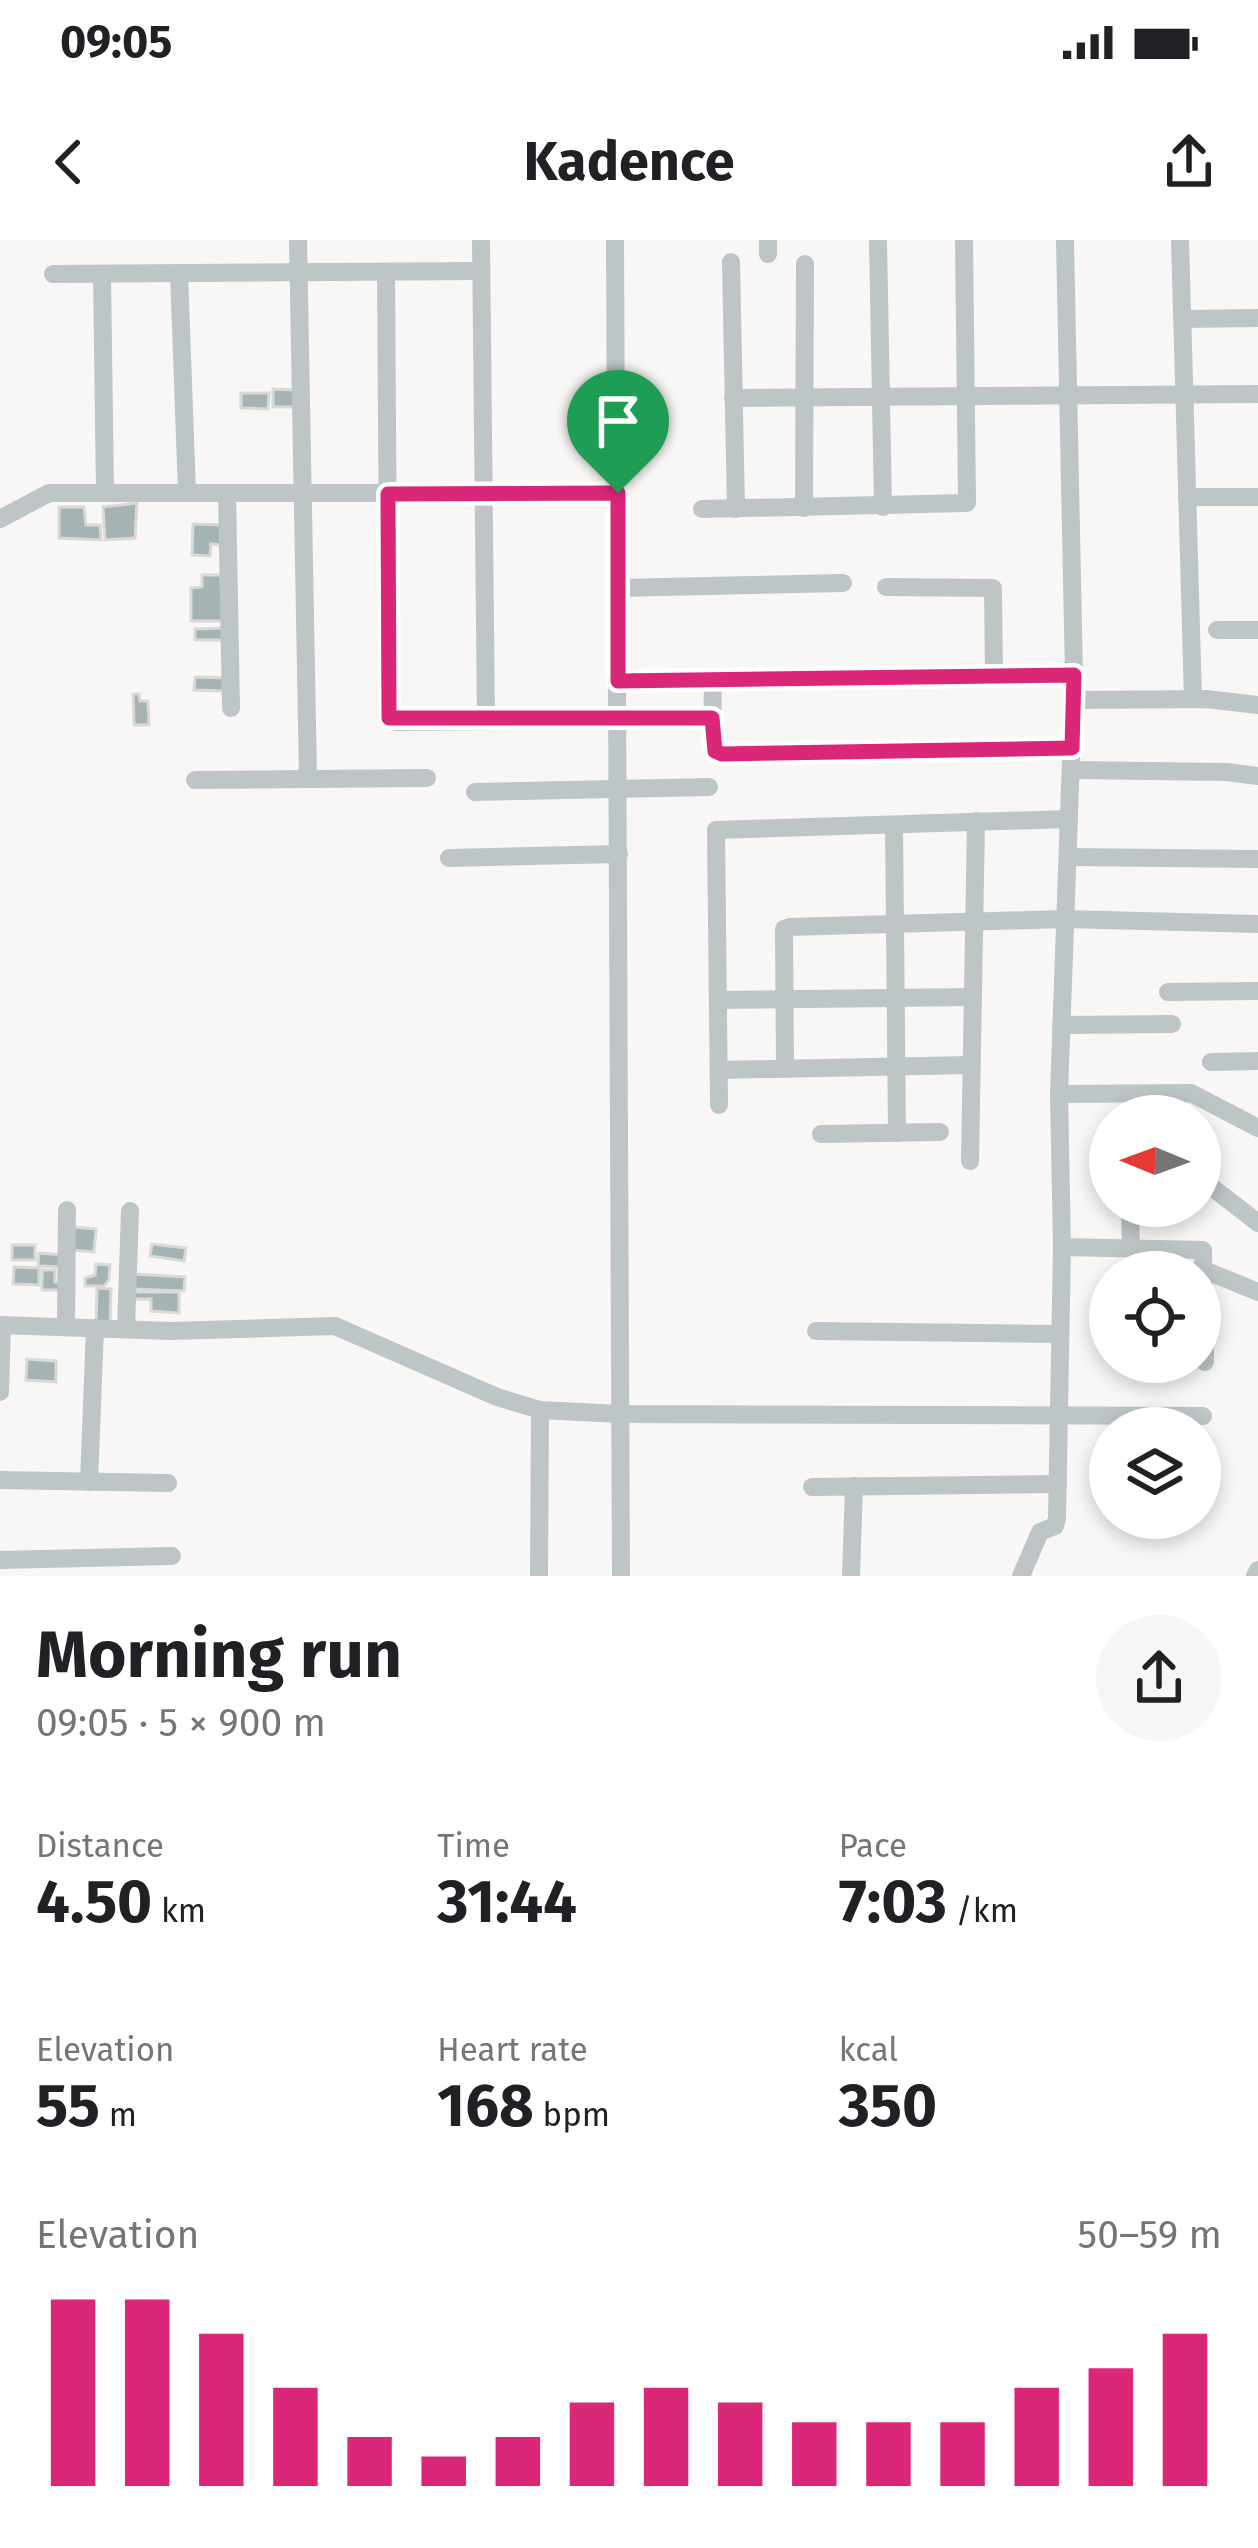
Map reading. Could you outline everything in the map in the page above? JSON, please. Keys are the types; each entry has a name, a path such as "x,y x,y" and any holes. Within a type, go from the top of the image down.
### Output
{"street":[{"path":"298,240 308,779"},
{"path":"481,240 486,720"},
{"path":"615,240 621,1576"},
{"path":"878,240 883,507"},
{"path":"702,509 960,505 970,500 964,240"},
{"path":"1021,1576 1040,1532 1057,1522 1062,1247 1059,1094 1074,675 1065,240"},
{"path":"1180,240 1193,699"},
{"path":"731,262 736,509"},
{"path":"804,508 805,264"},
{"path":"53,274 481,271"},
{"path":"386,272 389,718 712,718"},
{"path":"179,273 187,493"},
{"path":"102,274 105,493"},
{"path":"1182,319 1258,318"},
{"path":"734,398 1258,394"},
{"path":"0,519 49,493 618,493"},
{"path":"227,493 231,708"},
{"path":"1187,497 1258,497"},
{"path":"618,588 843,583"},
{"path":"886,586 993,588 994,676"},
{"path":"1216,630 1258,630"},
{"path":"618,681 1074,675"},
{"path":"713,680 712,743 722,754 1072,748"},
{"path":"1073,700 1193,699 1258,705"},
{"path":"1071,770 1258,776"},
{"path":"195,780 427,778"},
{"path":"475,792 710,787"},
{"path":"719,1105 716,830 1069,819"},
{"path":"970,1162 976,821"},
{"path":"894,825 897,1133"},
{"path":"449,858 619,854"},
{"path":"1068,857 1258,859"},
{"path":"785,1066 784,929 1065,919 1258,923"},
{"path":"1168,992 1258,992"},
{"path":"718,1000 973,997"},
{"path":"1061,1025 1172,1024"},
{"path":"1211,1062 1258,1061"},
{"path":"719,1070 971,1065"},
{"path":"1059,1094 1191,1093 1258,1128"},
{"path":"821,1134 940,1132"},
{"path":"1221,1194 1258,1223"},
{"path":"66,1327 67,1210"},
{"path":"126,1330 130,1211"},
{"path":"1130,1227 1131,1248"},
{"path":"1062,1247 1204,1251"},
{"path":"1221,1277 1258,1292"},
{"path":"0,1392 1,1325 126,1330 335,1326 479,1390 540,1410 1089,1414"},
{"path":"89,1482 94,1328"},
{"path":"816,1331 1060,1334"},
{"path":"539,1576 540,1410"},
{"path":"0,1480 168,1483"},
{"path":"812,1486 1058,1484"},
{"path":"851,1576 854,1486"},
{"path":"0,1560 172,1556"}],"building":[{"path":"273,389 295,390 294,407 273,407"},
{"path":"241,393 269,393 268,409 241,408"},
{"path":"137,503 135,538 105,540 103,507"},
{"path":"59,507 84,507 86,525 100,525 101,540 59,538"},
{"path":"193,524 223,525 222,545 211,544 210,556 192,555"},
{"path":"202,575 221,575 222,621 191,621 191,588 202,587"},
{"path":"223,628 223,640 195,640 195,629"},
{"path":"195,677 224,678 223,691 194,690"},
{"path":"133,694 148,701 149,725 134,725"},
{"path":"74,1227 96,1229 94,1252 71,1250"},
{"path":"152,1244 186,1248 184,1261 150,1256"},
{"path":"12,1245 35,1245 35,1260 12,1260"},
{"path":"39,1253 64,1255 67,1267 38,1266"},
{"path":"96,1264 110,1265 109,1280 104,1286 85,1286 85,1278 95,1275"},
{"path":"14,1267 39,1268 39,1285 13,1284"},
{"path":"42,1270 55,1270 55,1282 62,1282 63,1290 42,1290"},
{"path":"134,1274 185,1277 184,1291 133,1289"},
{"path":"97,1288 111,1289 110,1327 96,1327"},
{"path":"133,1292 179,1292 179,1313 151,1311 151,1299 133,1299"},
{"path":"27,1359 56,1361 56,1382 26,1380"}],"route":[{"path":"618,493 618,681 1074,675 1072,748 722,754 712,743 712,718 396,722 389,718 388,494 618,493"}]}
